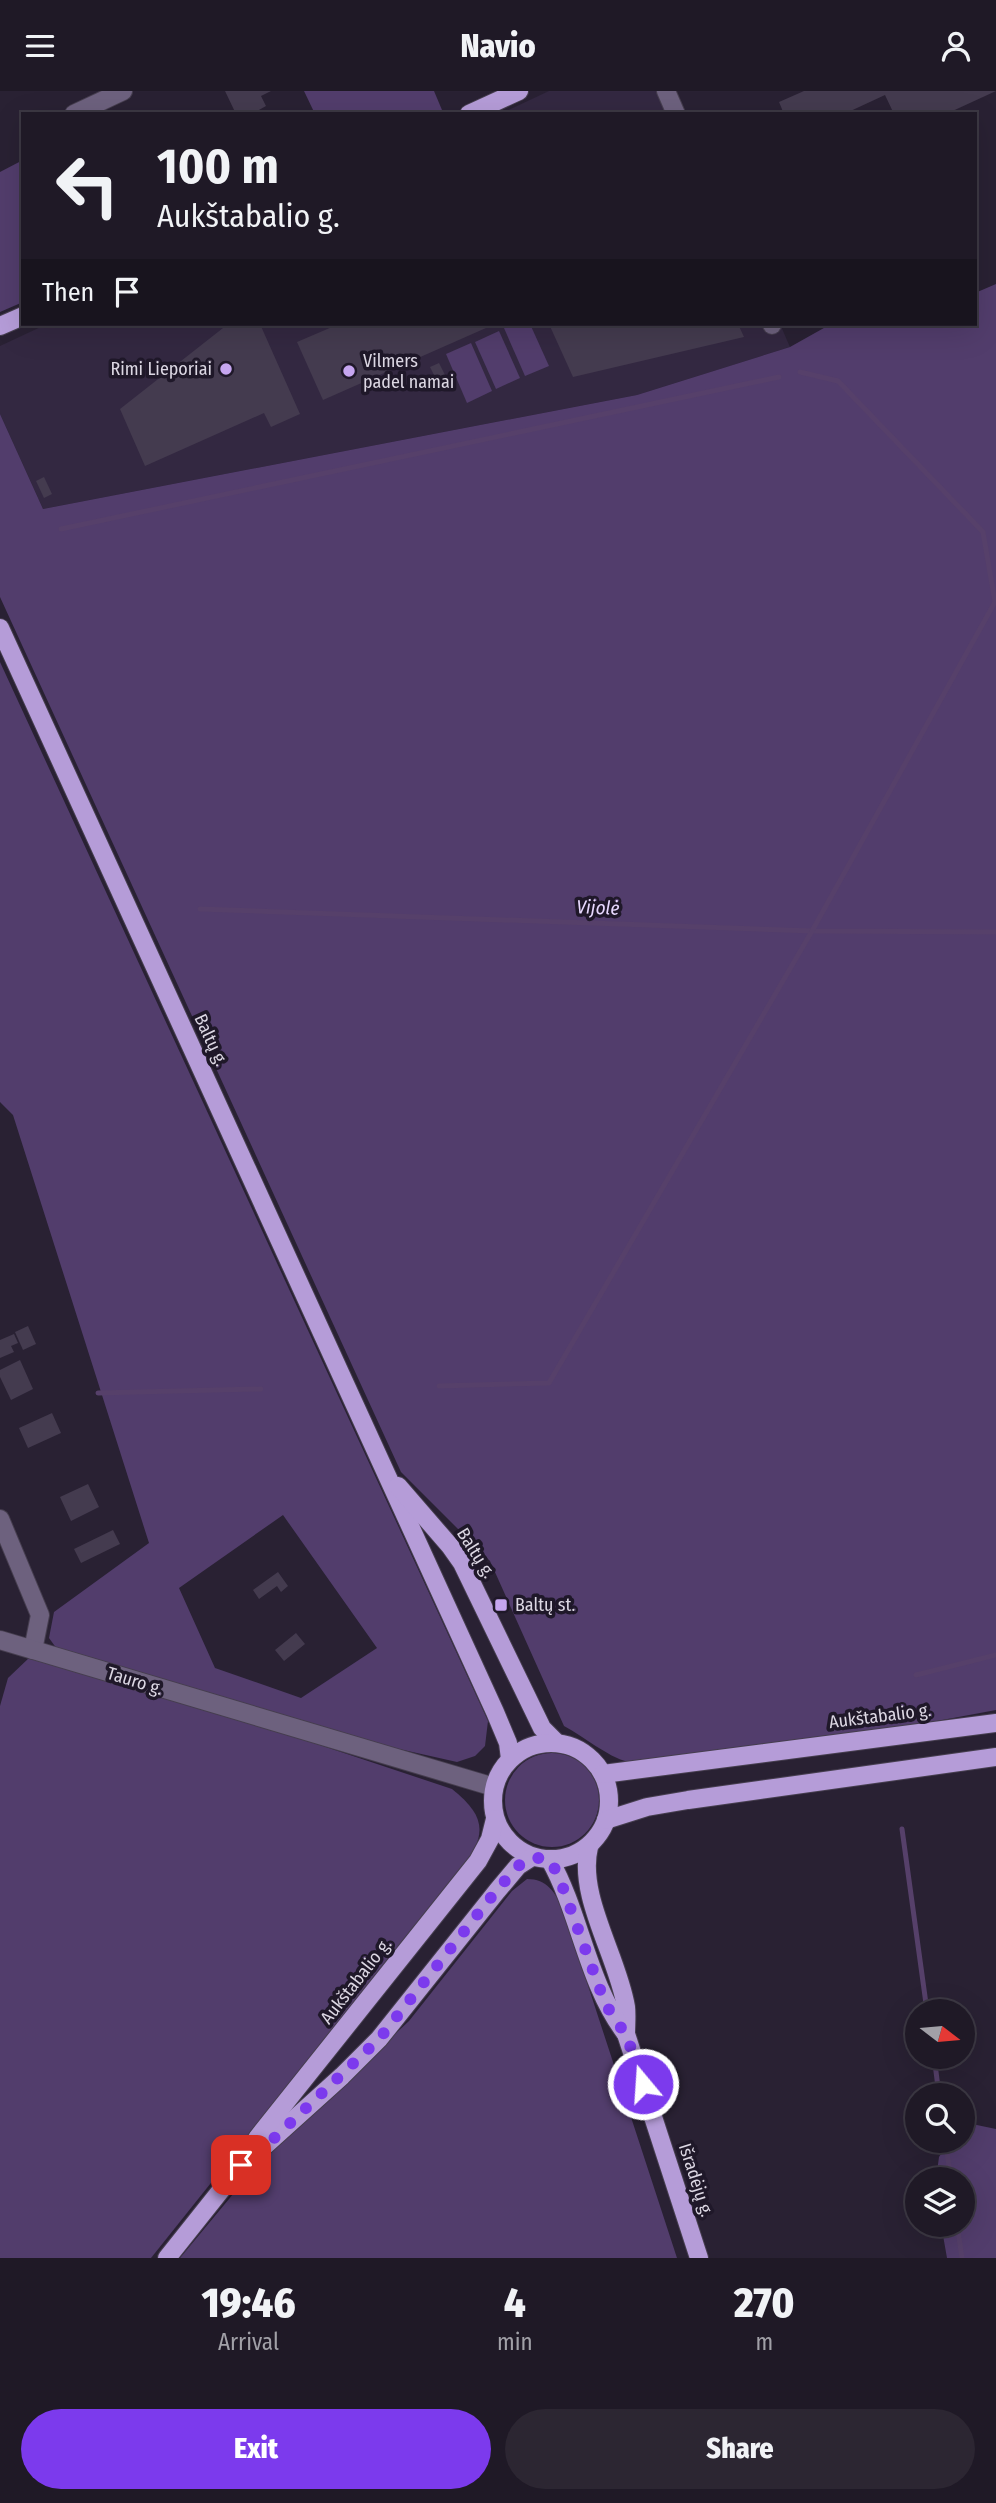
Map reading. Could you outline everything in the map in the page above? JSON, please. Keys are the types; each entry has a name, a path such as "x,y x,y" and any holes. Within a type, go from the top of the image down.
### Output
{"main road":[{"path":"473,112 519,91"},
{"path":"0,326 21,317"},
{"name":"Baltų g.","path":"0,628 495,1712 508,1744 510,1759"},
{"name":"Baltų g.","path":"384,1470 462,1563 542,1728 556,1743"},
{"name":"Aukštabalio g.","path":"603,1774 996,1723"},
{"path":"556,1743 575,1748 591,1759 603,1774 609,1805 606,1820 589,1847 577,1855 541,1858 516,1848 503,1835 495,1819 494,1787 510,1759 540,1744 556,1743"},
{"path":"606,1820 647,1807 688,1800 996,1757"},
{"name":"Aukštabalio g.","path":"167,2258 241,2165 258,2137 478,1861 490,1839 495,1819"},
{"name":"Išradėjų g.","path":"589,1847 585,1873 619,1979 626,2008 626,2034 699,2258"},
{"name":"Aukštabalio g.","path":"241,2165 268,2144 379,2039 518,1866 541,1858"},
{"name":"Išradėjų g.","path":"541,1858 563,1884 602,1995 612,2016 626,2034"}],"street":[{"path":"78,112 123,91"},
{"path":"666,91 675,112"},
{"path":"0,1519 40,1615 33,1650"},
{"name":"Tauro g.","path":"1,1646 33,1650 494,1787"}],"shaded area":[{"path":"304,91 434,91 442,110 438,112 314,112"},
{"path":"549,91 676,91 685,112 504,112"},
{"path":"21,161 21,303 0,312 0,172"},
{"path":"996,284 996,1710 910,1726 628,1762 604,1751 564,1726 490,1561 401,1472 0,597 0,414 43,509 637,395 790,347 827,326 977,326 977,292"},
{"path":"43,326 781,326 790,347 637,395 43,509 0,414 0,346"},
{"path":"531,326 549,366 525,376 504,328"},
{"path":"499,331 520,378 496,389 475,342"},
{"path":"471,343 492,391 467,403 446,354"},
{"path":"0,662 488,1721 485,1746 475,1756 457,1762 350,1738 57,1649 49,1638 54,1612 149,1543 13,1115 0,1102","holes":["283,1515 377,1648 301,1698 215,1668 179,1588"]},
{"path":"30,1657 311,1742 452,1789 472,1809 479,1827 475,1847 461,1870 151,2258 0,2258 0,1706 8,1678"},
{"path":"552,1753 570,1757 585,1767 595,1782 599,1800 595,1818 585,1833 570,1843 552,1847 534,1843 519,1833 509,1818 505,1800 509,1782 519,1767 534,1757"},
{"path":"527,1879 540,1881 550,1888 563,1909 677,2258 180,2258 263,2158 409,2021 512,1891"},
{"path":"975,2125 996,2129 996,2258 947,2258 943,2237 975,2237 975,2167 938,2167 942,2153 975,2153"}],"building":[{"path":"225,91 271,91 261,96 266,106 256,112 235,112"},
{"path":"804,91 996,91 950,112 893,112 885,95 848,112 783,112 779,102"},
{"name":"Rimi Lieporiai","path":"261,326 300,414 271,427 264,413 145,466 120,409 223,328"},
{"name":"Vilmers padel namai","path":"334,326 490,326 323,400 297,342"},
{"path":"550,326 739,326 744,337 573,377"},
{"path":"439,363 450,385 441,389 430,367"},
{"path":"44,477 52,494 44,498 36,481"},
{"path":"28,1326 36,1344 23,1350 15,1332"},
{"path":"14,1334 18,1343 11,1346 14,1352 0,1358 0,1340"},
{"path":"20,1360 33,1389 11,1400 0,1377 0,1370"},
{"path":"52,1413 61,1433 28,1448 19,1428"},
{"path":"88,1484 99,1507 71,1521 60,1497"},
{"path":"113,1530 120,1544 81,1563 74,1549"},
{"path":"278,1572 288,1586 281,1592 277,1586 259,1599 253,1590"},
{"path":"296,1633 305,1644 284,1661 275,1650"}],"waterway":[{"path":"439,1386 549,1383 812,931 995,602 983,532 838,381 800,372"},
{"path":"61,529 779,377"},
{"name":"Vijolė","path":"200,909 812,931 996,932"},
{"path":"98,1393 261,1389"},
{"path":"916,1675 996,1655"},
{"path":"902,1829 925,1999"},
{"path":"936,2069 937,2083"},
{"path":"947,2153 949,2167"},
{"path":"959,2237 962,2258"}],"place":[{"name":"Rimi Lieporiai","path":"226,369"},
{"name":"Vilmers padel namai","path":"349,371"},
{"name":"Baltų st.","path":"501,1605"}],"route":[{"path":"241,2165 268,2144 379,2039 496,1891 518,1866 532,1857 550,1860 559,1877 602,1995 612,2016 626,2034 643,2084"}]}
